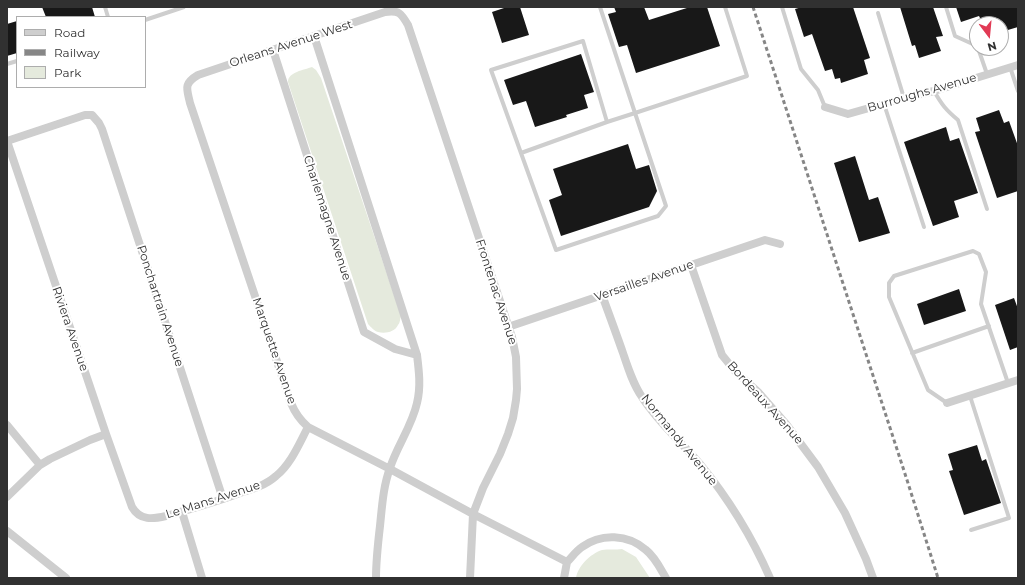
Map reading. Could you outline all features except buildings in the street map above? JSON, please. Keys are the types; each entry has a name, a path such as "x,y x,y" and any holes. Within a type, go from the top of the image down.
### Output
{"street":[{"name":"Orleans Avenue West","path":"188,83 198,75 385,12 397,12"},
{"name":"Frontenac Avenue","path":"397,12 402,16 408,25 512,337 516,357 517,389 513,418 500,454 483,488 473,514 470,578"},
{"path":"314,36 417,354 419,373 417,404 390,468 384,493 376,578"},
{"name":"Charlemagne Avenue","path":"273,50 364,332 395,349 417,354"},
{"name":"Burroughs Avenue","path":"825,107 848,114 884,103 934,92 1014,66"},
{"name":"Marquette Avenue","path":"188,83 187,90 190,104 291,403 300,419 308,427 390,468 473,514 567,562"},
{"name":"Ponchartrain Avenue","path":"7,141 86,115 92,115 99,123 223,499"},
{"name":"Riviera Avenue","path":"7,141 106,434 132,507 137,515"},
{"name":"Versailles Avenue","path":"508,327 765,240 780,244"},
{"name":"Bordeaux Avenue","path":"691,265 722,355 735,371 758,392 786,424 818,467 848,519 873,578"},
{"name":"Normandy Avenue","path":"602,295 628,367 642,397 670,433 700,464 719,490 760,554 770,578"},
{"path":"947,403 1018,380"},
{"path":"7,425 40,465"},
{"name":"Le Mans Avenue","path":"137,515 156,518 182,512 267,483 284,469 308,427"},
{"path":"7,497 40,465 90,440 106,434"},
{"path":"182,512 202,578"},
{"path":"7,531 66,578"},
{"path":"564,578 567,562 577,551 590,542 606,538 621,537 630,539 647,550 666,578"}],"lane":[{"path":"146,20 184,7"},
{"path":"600,7 666,206 658,216 556,250 492,70 583,41 608,122"},
{"path":"521,153 608,122 747,76 725,7"},
{"path":"782,7 801,69 818,90 825,107"},
{"path":"946,7 955,36 969,43"},
{"path":"878,13 904,98"},
{"path":"981,56 987,74"},
{"path":"1014,66 1018,91"},
{"path":"934,92 948,112 958,120 987,209"},
{"path":"884,103 924,228"},
{"path":"947,403 928,390 912,353 889,297 889,283 894,276 973,252 979,254 986,272 981,304 1008,384"},
{"path":"912,353 989,326"},
{"path":"970,396 1009,518 971,530"}],"green space":[{"path":"312,67 321,78 401,316 397,327 390,332 381,333 373,329 368,324 288,82 293,74"},
{"path":"622,549 636,557 650,578 576,578 579,569 593,554 602,550"}],"railway":[{"path":"753,7 938,578"}]}
